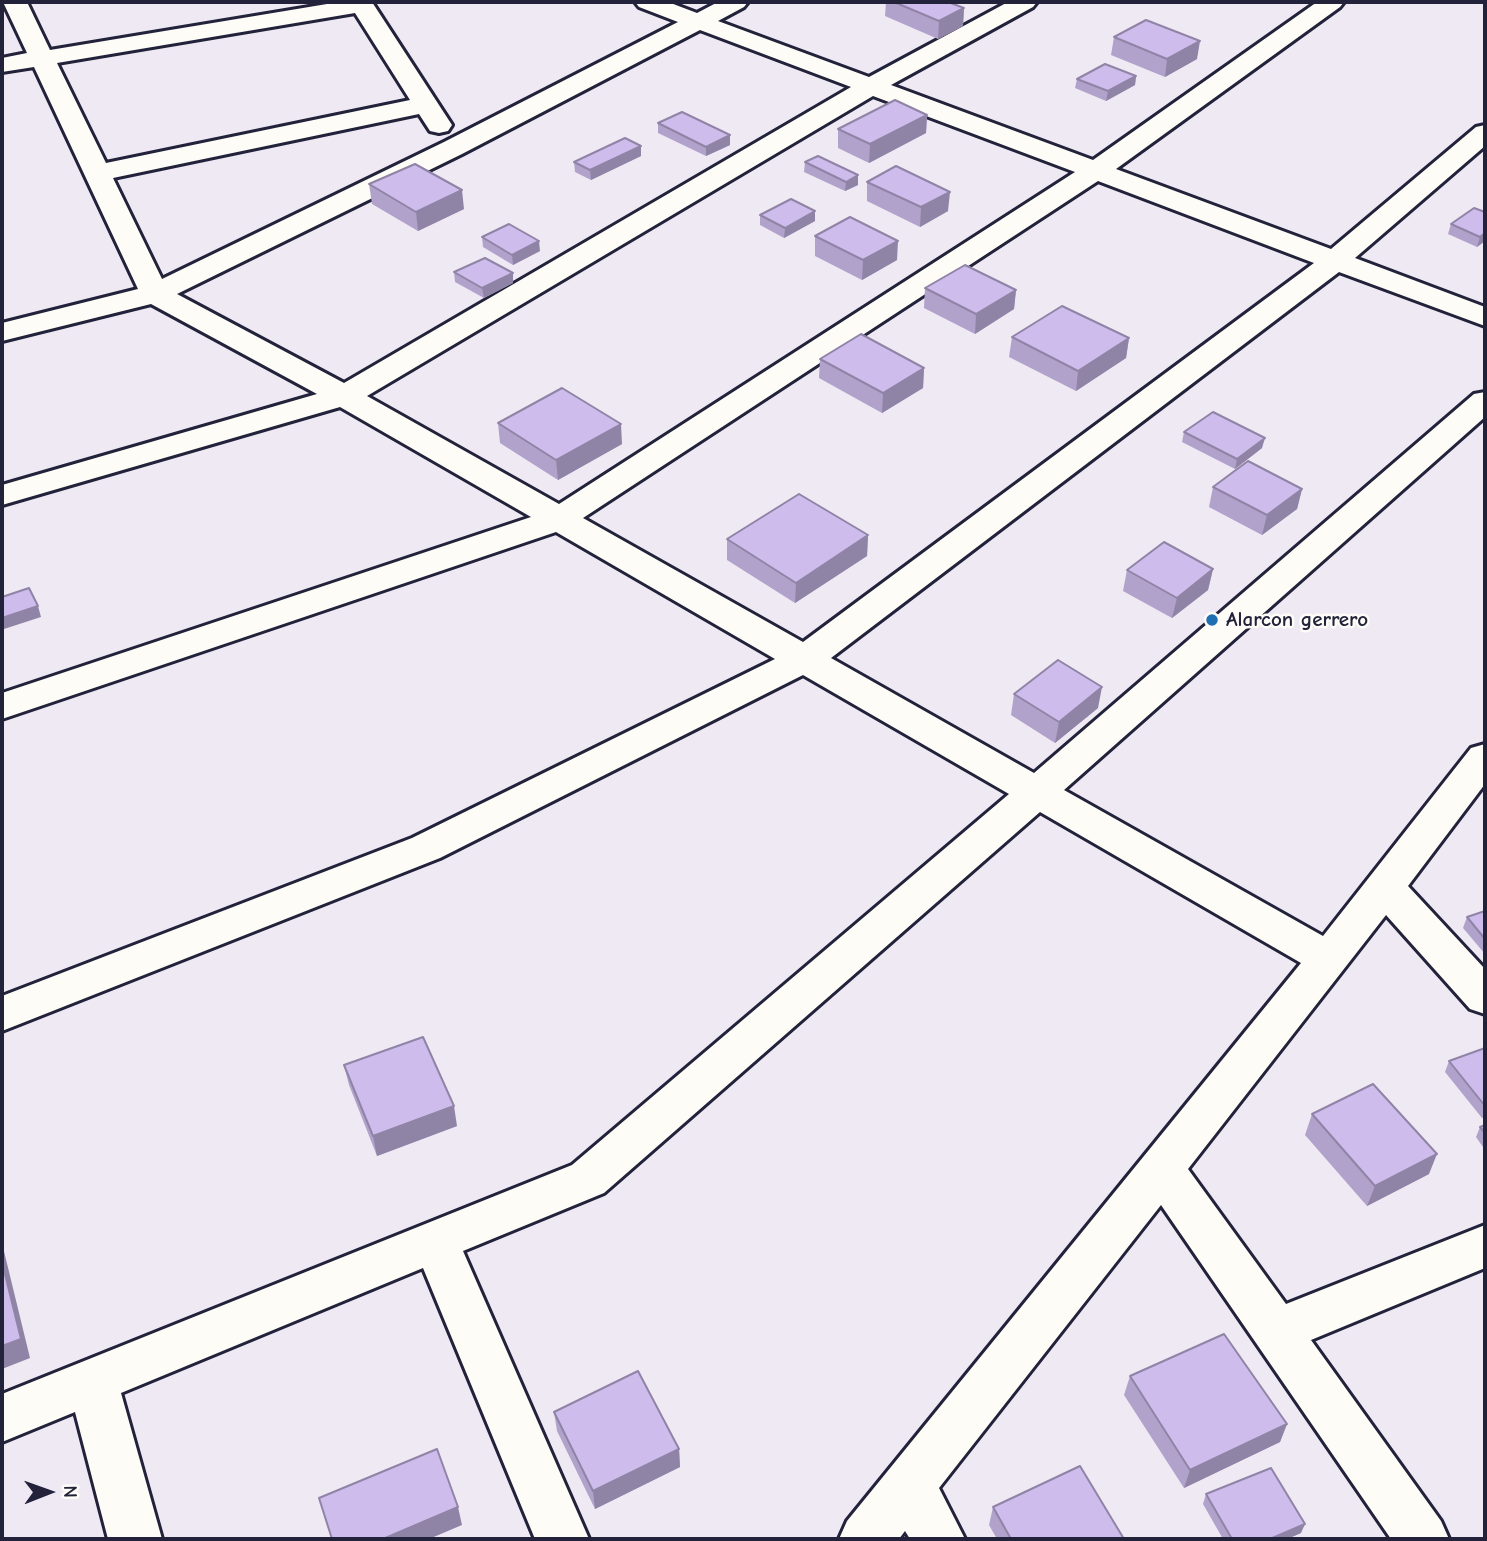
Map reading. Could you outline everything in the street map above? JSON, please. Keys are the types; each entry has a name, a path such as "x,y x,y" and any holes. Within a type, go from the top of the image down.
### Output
{"street":[{"path":"15,2 155,294 344,396 1329,959"},
{"path":"648,2 1485,317"},
{"path":"2,332 155,294 453,148 736,2"},
{"path":"2,495 344,396 873,85 1025,2"},
{"path":"2,706 559,519 1097,170 1332,2"},
{"path":"2,65 361,4 453,148"},
{"path":"98,173 425,105"},
{"path":"2,1014 426,848 805,659 1336,260 1485,133"},
{"path":"2,1418 588,1179 1038,792 1485,401"},
{"path":"866,1539 1329,959 1485,757"},
{"path":"1385,888 1485,997"},
{"path":"1162,1169 1422,1539"},
{"path":"435,1241 562,1539"},
{"path":"1276,1331 1485,1246"},
{"path":"92,1381 135,1539"},
{"path":"909,1485 938,1539"}],"building":[{"path":"894,2 948,2 964,8 939,21"},
{"path":"1146,20 1200,41 1167,59 1114,37"},
{"path":"1105,64 1136,76 1108,91 1077,79"},
{"path":"895,100 927,115 870,144 838,129"},
{"path":"682,112 730,135 706,147 658,123"},
{"path":"625,138 641,146 590,170 574,162"},
{"path":"818,156 858,175 846,182 805,162"},
{"path":"415,164 462,190 416,212 369,184"},
{"path":"896,166 950,192 921,207 867,182"},
{"path":"791,199 815,211 785,228 760,215"},
{"path":"1474,208 1485,212 1485,233 1480,237 1451,224"},
{"path":"850,217 898,241 863,260 815,236"},
{"path":"509,224 539,241 512,255 482,237"},
{"path":"485,258 513,273 482,288 454,272"},
{"path":"965,265 1016,290 976,314 925,288"},
{"path":"1062,306 1129,338 1078,371 1012,337"},
{"path":"861,334 924,368 883,393 820,359"},
{"path":"562,388 621,424 556,460 498,423"},
{"path":"1213,412 1265,438 1237,459 1184,432"},
{"path":"1248,461 1302,489 1267,515 1213,487"},
{"path":"799,494 868,535 796,583 727,539"},
{"path":"1164,542 1213,569 1177,598 1127,570"},
{"path":"29,588 38,606 2,618 2,597"},
{"path":"1058,660 1102,687 1059,722 1014,694"},
{"path":"1485,911 1485,939 1467,917"},
{"path":"423,1037 454,1106 373,1136 344,1065"},
{"path":"1485,1048 1485,1106 1449,1061"},
{"path":"1373,1084 1437,1154 1375,1186 1312,1114"},
{"path":"2,1262 21,1339 2,1346"},
{"path":"1224,1334 1287,1424 1190,1470 1130,1376"},
{"path":"638,1371 679,1449 593,1491 554,1412"},
{"path":"437,1449 458,1507 383,1539 332,1539 319,1498"},
{"path":"1080,1466 1124,1539 1011,1539 993,1507"},
{"path":"1271,1468 1305,1524 1270,1539 1232,1539 1206,1494"}],"place":[{"name":"Alarcon gerrero","path":"1212,620"}]}
